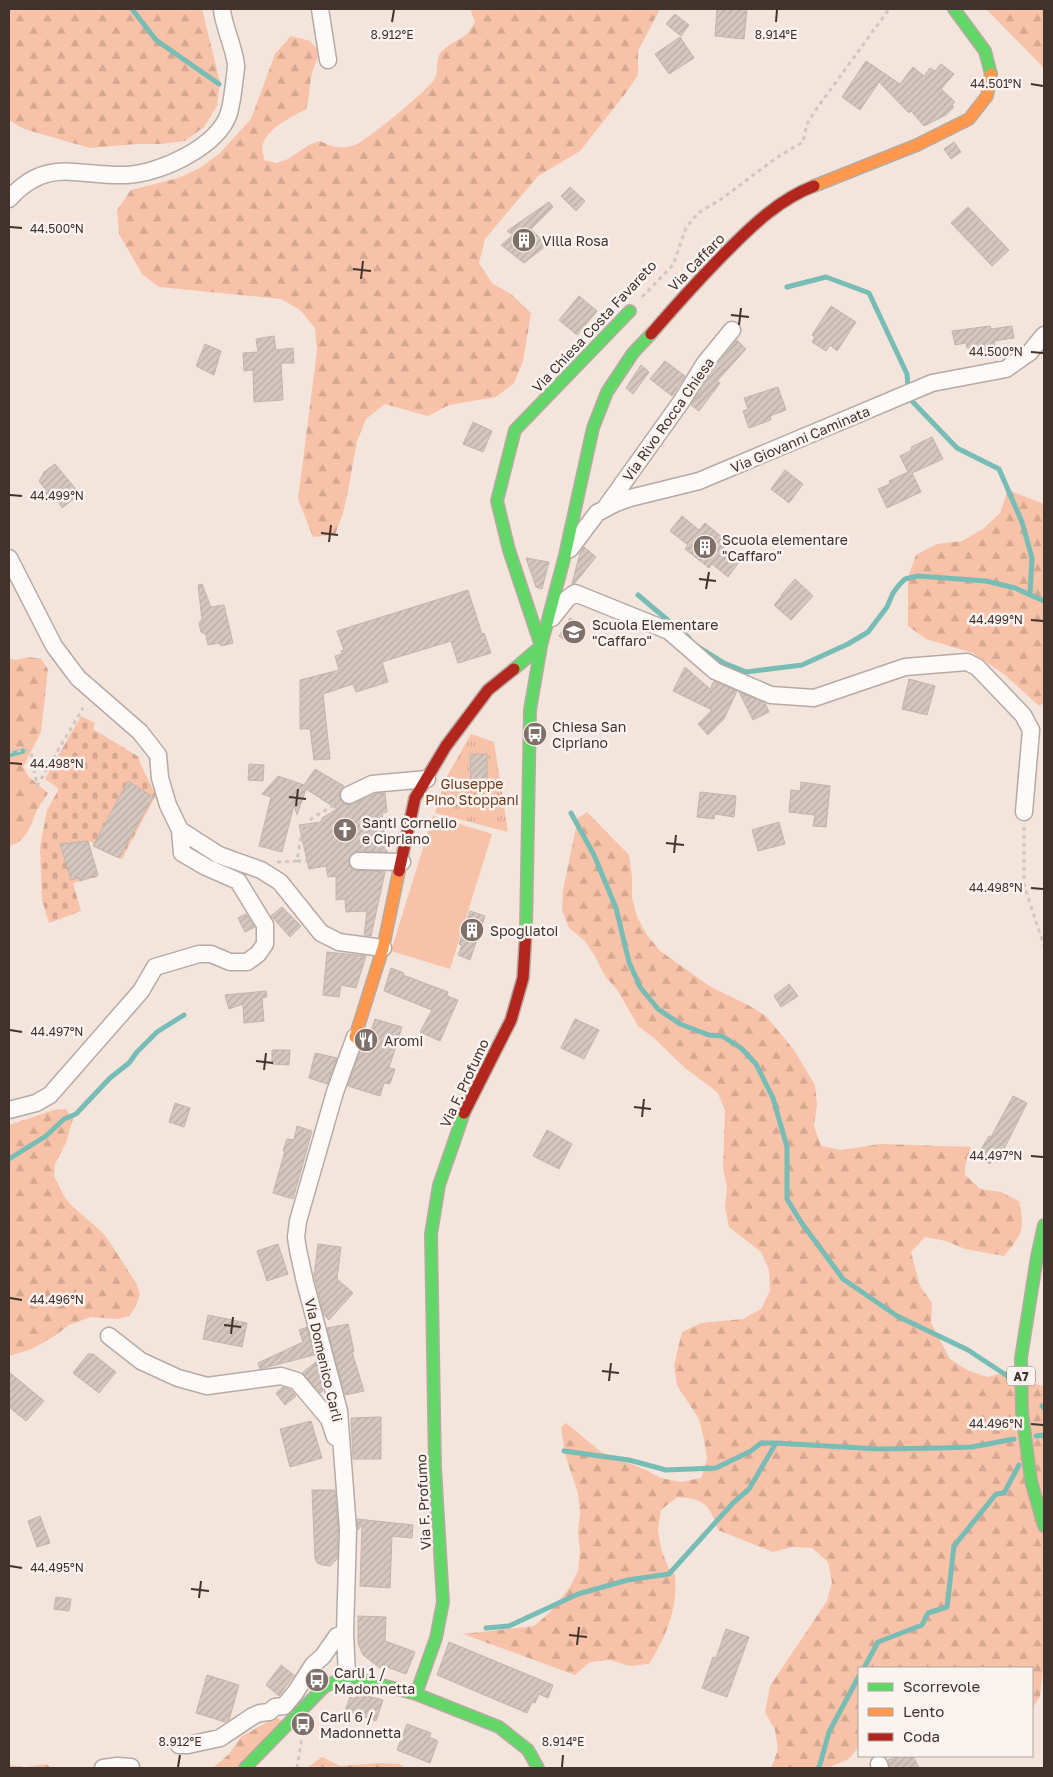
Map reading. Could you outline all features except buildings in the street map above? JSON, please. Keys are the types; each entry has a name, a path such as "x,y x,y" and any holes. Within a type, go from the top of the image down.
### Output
{"main road":[{"name":"Via Caffaro","path":"538,662 565,555 593,428 607,392 633,353 706,272 760,218 802,191 917,145 969,119 986,96 991,73 986,51 954,9"},
{"name":"Via Chiesa Costa Favareto","path":"541,646 509,550 498,501 515,430 630,311"},
{"name":"Via Domenico Carli","path":"355,1037 383,948 416,798 446,746 488,690 541,646"},
{"name":"Via F. Profumo","path":"416,1694 436,1638 443,1602 436,1468 431,1234 439,1185 461,1119 511,1020 523,978 526,939 530,710 538,662"},
{"name":"A7","path":"1044,1225 1021,1358 1022,1412 1031,1481 1044,1526"},
{"path":"245,1768 324,1687 347,1676 416,1694 499,1727 528,1750 538,1768"}],"street":[{"path":"9,199 17,189 44,174 66,170 126,176 154,171 191,153 215,136 228,114 236,65 222,18 222,9"},
{"path":"320,9 328,60"},
{"name":"Via Rivo Rocca Chiesa","path":"605,509 681,402 705,363 732,330"},
{"name":"Via Giovanni Caminata","path":"565,555 597,513 605,509 630,498 699,481 932,383 1006,369 1030,352 1044,335"},
{"path":"9,558 54,646 78,678 140,732 158,756 160,778 168,805 180,830 182,853 206,867 238,881 264,925 264,944 258,954 247,962 230,962 211,954 199,954 155,967 141,991 50,1095 36,1103 9,1110"},
{"path":"546,626 567,598 574,593 669,631 715,671 770,695 814,698 905,667 967,662 977,667 1023,715 1031,730 1024,812"},
{"path":"146,768 160,778"},
{"path":"349,795 372,784 426,779"},
{"path":"180,830 219,855 261,870 280,882 321,933 339,942 383,948"},
{"path":"358,861 402,862"},
{"name":"Via Domenico Carli","path":"347,1676 345,1633 348,1529 339,1411 304,1282 296,1236 298,1221 335,1092 355,1037"},
{"path":"109,1336 141,1361 178,1378 207,1386 281,1376 297,1381 329,1419 342,1459"},
{"path":"179,1745 188,1745 220,1738 253,1716 269,1712 276,1707 284,1706 336,1636 345,1633"},
{"path":"103,1768 130,1766"}],"path":[{"name":"Via Chiesa Costa Favareto","path":"630,311 673,265 686,228 698,213 720,200 770,163 803,142 807,124 814,111 889,9"},
{"path":"9,752 27,750 31,752 37,786 83,708"},
{"path":"297,861 302,830 312,818 332,808 349,795"},
{"path":"1024,812 1024,885 1044,946"},
{"path":"261,870 262,862 308,861"}],"green space":[{"path":"9,9 202,9 220,82 217,106 204,127 185,141 161,144 90,148 24,129 9,120"},
{"path":"470,9 660,9 638,51 638,75 625,94 580,151 538,176 485,239 479,263 492,283 512,295 531,313 523,361 514,383 496,397 449,405 428,416 385,404 366,419 357,441 343,513 335,535 313,537 298,499 317,351 315,328 300,310 281,299 159,287 142,274 119,234 117,210 131,190 178,178 200,168 220,153 251,119 275,54 291,36 310,41 318,50 306,109 273,129 264,141 262,148 264,160 276,163 288,159 309,145 320,141 336,147 353,146 383,126 431,84 436,75 438,58 441,52 469,32 475,22"},
{"path":"986,9 1044,9 1044,68"},
{"path":"1008,490 1044,504 1044,703 1039,706 1005,675 973,653 926,639 908,626 908,577 916,555 937,544 962,541 983,529 1000,513"},
{"path":"29,657 41,659 48,669 41,732 23,767 29,777 48,793 37,810 24,837 9,846 9,659 16,660"},
{"path":"81,716 95,723 93,729 139,757 140,763 156,795 122,859 89,841 97,877 73,883 81,911 49,923 42,900 40,847 47,810 59,789 45,779"},
{"name":"Giuseppe Pino Stoppani","path":"471,734 494,742 508,832 435,813 446,778"},
{"path":"587,812 629,855 632,898 637,917 647,935 660,951 711,987 766,1016 794,1050 815,1085 817,1105 814,1126 821,1146 841,1150 881,1144 971,1147 965,1166 965,1175 980,1189 1001,1192 1019,1201 1022,1218 1021,1231 1004,1256 965,1249 946,1241 925,1237 911,1252 920,1286 932,1303 931,1323 950,1359 967,1370 987,1377 1007,1372 1044,1387 1044,1660 1040,1696 1033,1707 1033,1667 858,1667 858,1747 849,1759 830,1767 771,1768 778,1750 775,1730 765,1712 770,1686 827,1601 832,1582 828,1562 812,1548 792,1547 773,1552 718,1530 708,1508 694,1499 677,1497 661,1510 658,1530 661,1549 669,1569 675,1575 675,1599 673,1611 661,1643 649,1664 630,1666 610,1660 590,1662 575,1675 463,1634 534,1626 548,1614 569,1589 578,1571 580,1512 578,1493 565,1454 561,1427 566,1423 601,1452 661,1478 681,1482 701,1478 707,1459 704,1439 699,1419 677,1385 674,1365 682,1332 701,1323 743,1319 761,1309 770,1291 769,1270 761,1252 729,1227 725,1207 727,1187 723,1168 725,1109 717,1092 685,1068 654,1038 638,1026 618,991 605,976 585,941 569,928 562,910 563,890 578,818"},
{"path":"433,816 492,834 450,969 391,951"},
{"path":"66,1109 73,1119 66,1143 55,1164 54,1176 65,1198 101,1231 109,1241 136,1283 140,1294 136,1306 129,1316 118,1319 91,1317 69,1325 32,1349 9,1356 9,1125 54,1110"},
{"path":"276,1717 283,1721 238,1768 213,1768 229,1754 241,1737"},
{"path":"322,1757 340,1766 380,1763 399,1764 405,1768 307,1768"},
{"path":"46,1764 52,1768 9,1768 9,1765 26,1767"}],"waterway":[{"path":"132,9 156,40 219,84"},
{"path":"787,287 826,277 869,293 907,374 909,398 957,448 999,469 1022,522 1032,558 1030,594"},
{"path":"697,646 724,663 746,672 802,665 848,644 868,632 887,607 899,585 905,579 918,576 986,581 1015,588 1044,601"},
{"path":"638,595 689,638"},
{"path":"9,755 23,751"},
{"path":"571,813 594,855 616,908 629,962 640,987 658,1009 680,1024 709,1035 722,1036 741,1048 756,1064 773,1098 787,1147 787,1199 801,1222 843,1279 897,1316 968,1350 1012,1379"},
{"path":"9,1159 46,1136 64,1119 76,1114 110,1078 129,1063 157,1032 184,1015"},
{"path":"1036,1436 1044,1435"},
{"path":"564,1451 629,1460 666,1470 716,1468 751,1451 761,1443 878,1449 972,1447 1014,1439"},
{"path":"486,1628 509,1626 578,1594 628,1580 669,1574 733,1503 749,1489 776,1443"},
{"path":"865,1667 878,1642 922,1625 928,1613 947,1607 954,1546 996,1494 1004,1493 1019,1465"},
{"path":"819,1768 829,1732 858,1678"}],"traffic: fast":[{"path":"954,9 985,51 991,74"},
{"path":"514,669 541,646 509,550 497,501 515,430 630,311"},
{"path":"526,930 530,710 541,646 565,555 593,428 607,392 633,353 651,334"},
{"path":"416,1694 436,1638 443,1602 435,1468 431,1234 439,1185 464,1113"},
{"path":"1044,1225 1021,1358 1022,1412 1031,1481 1044,1526"},
{"path":"245,1768 324,1687 347,1676 416,1694 499,1727 528,1750 538,1768"}],"traffic: slow":[{"path":"814,186 917,145 969,119 987,96 991,74"},
{"path":"355,1037 383,948 399,871"}],"traffic: jam":[{"path":"651,334 699,280 748,230 779,205 814,186"},
{"path":"399,871 415,798 446,746 488,690 514,669"},
{"path":"464,1113 511,1020 523,978 526,930"}],"place":[{"name":"Villa Rosa","path":"524,240"},
{"name":"Scuola elementare \"Caffaro\"","path":"705,547"},
{"name":"Scuola Elementare \"Caffaro\"","path":"574,632"},
{"name":"Chiesa San Cipriano","path":"535,734"},
{"name":"Santi Cornelio e Cipriano","path":"345,830"},
{"name":"Spogliatoi","path":"472,930"},
{"name":"Aromi","path":"366,1040"},
{"name":"Carli 1 / Madonnetta","path":"317,1680"},
{"name":"Carli 6 / Madonnetta","path":"303,1724"}]}
